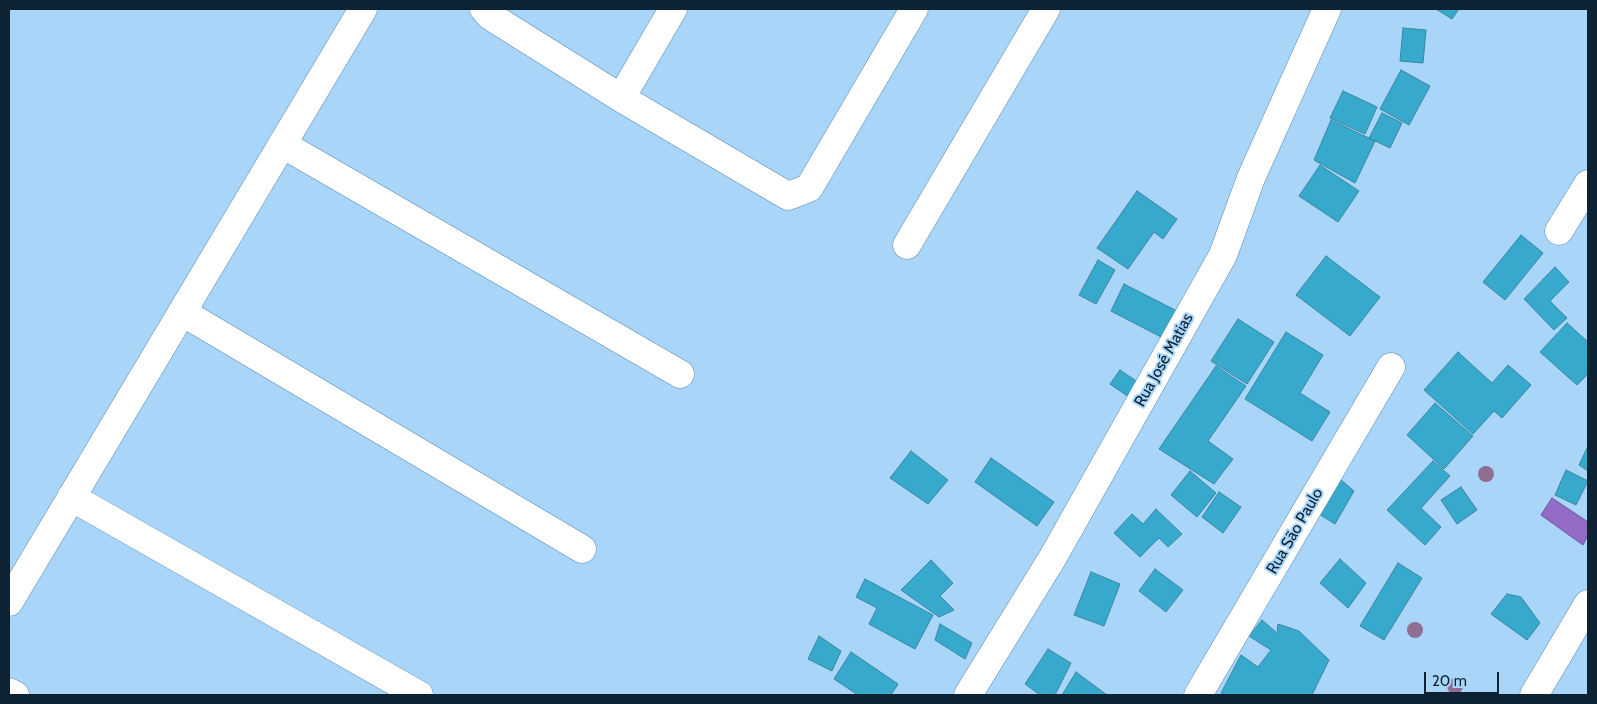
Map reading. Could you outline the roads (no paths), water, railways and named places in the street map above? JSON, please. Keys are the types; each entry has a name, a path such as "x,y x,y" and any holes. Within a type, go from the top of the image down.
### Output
{"street":[{"path":"9,602 363,9"},
{"path":"484,9 490,16 622,98 788,196 809,188 914,9"},
{"path":"622,98 674,9"},
{"path":"907,245 1046,9"},
{"name":"Rua José Matias","path":"968,695 1053,557 1224,255 1251,178 1320,12"},
{"path":"282,144 680,374"},
{"path":"1560,231 1588,184"},
{"path":"182,312 582,550"},
{"name":"Rua São Paulo","path":"1198,695 1392,367"},
{"path":"71,497 418,695"},
{"path":"1534,695 1588,604"},
{"path":"9,692 15,695"}]}
